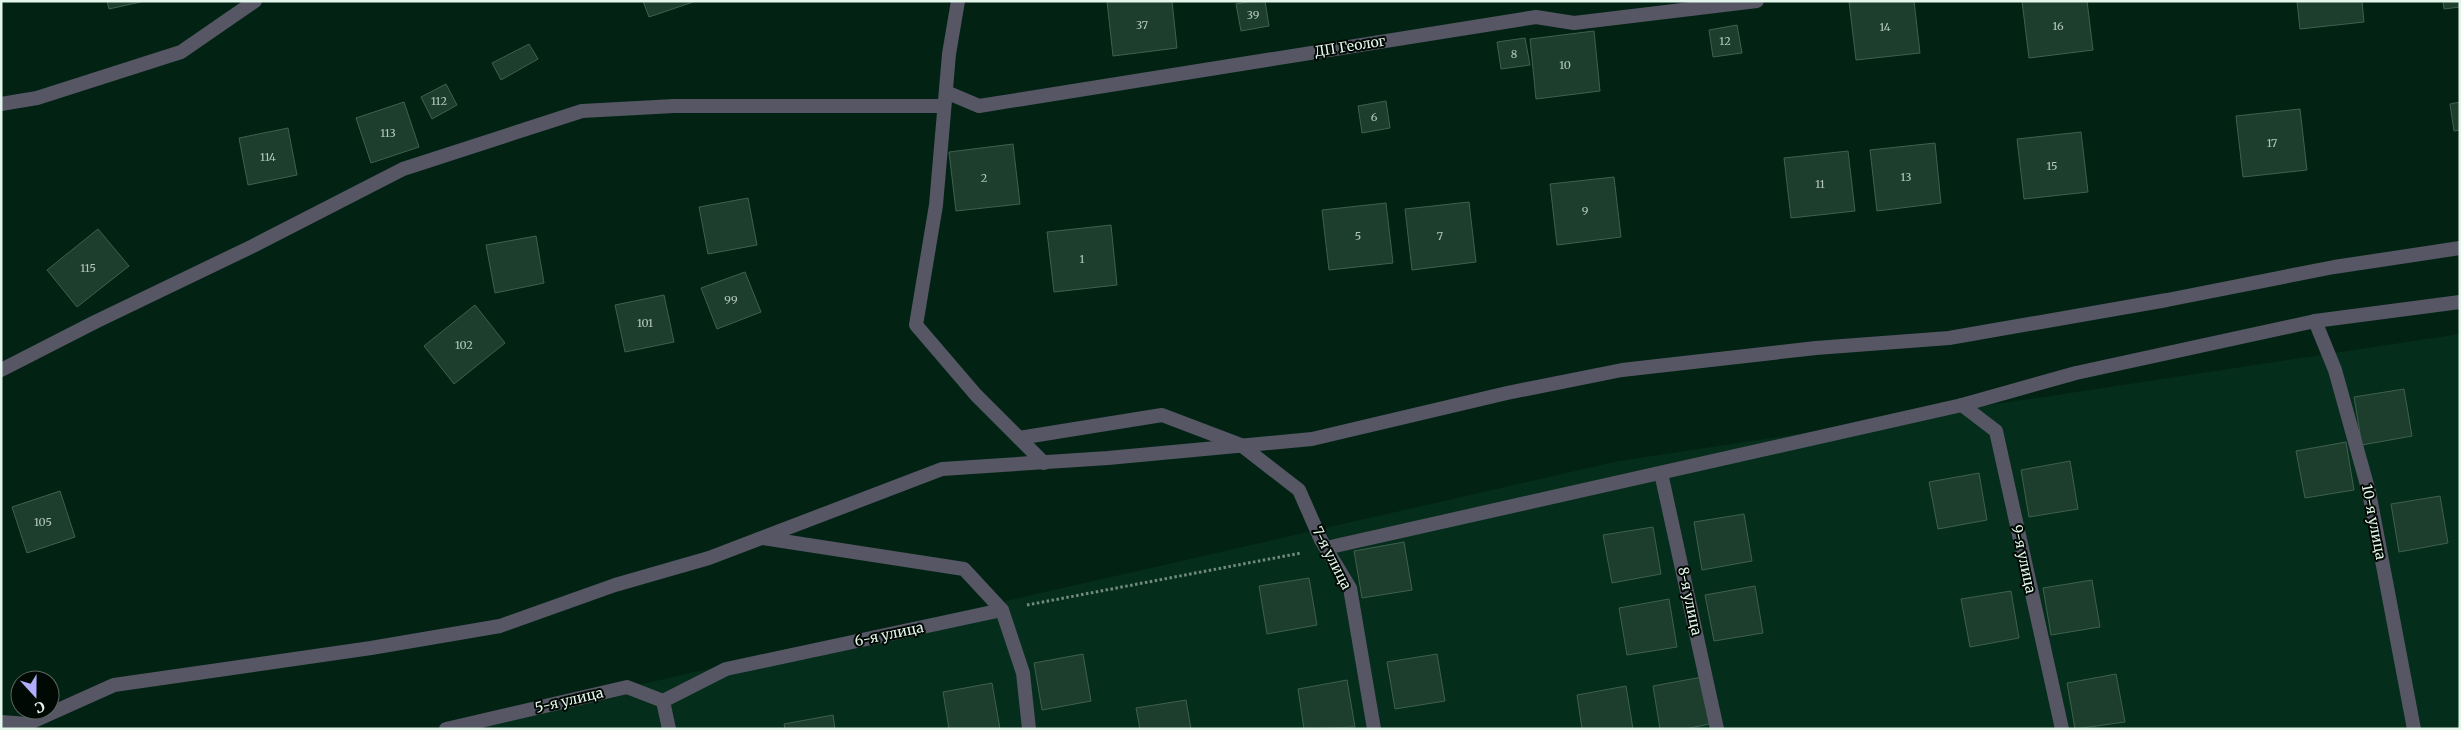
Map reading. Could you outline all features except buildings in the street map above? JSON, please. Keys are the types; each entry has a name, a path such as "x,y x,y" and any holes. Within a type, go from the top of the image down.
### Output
{"street":[{"path":"1,104 37,98 181,52 255,1"},
{"path":"958,1 949,54 936,205 916,325 976,394 1044,463"},
{"name":"ДП Геолог","path":"945,99 979,106 1536,17 1574,23 1757,1"},
{"path":"1,370 253,246 403,168 582,111 674,106 945,99"},
{"path":"1,722 22,726 114,685 371,648 500,626 615,585 709,558 942,469 1044,463 1312,439 1507,393 1622,370 1816,348 1950,338 2167,300 2334,267 2460,248"},
{"path":"1326,548 1962,405 2076,373 2315,321 2460,302"},
{"name":"10-я улица","path":"2315,321 2335,370 2369,492 2414,729"},
{"name":"9-я улица","path":"1962,405 1996,431 2062,729"},
{"path":"1019,438 1162,415 1241,445"},
{"name":"7-я улица","path":"1241,445 1299,490 1326,548 1350,588 1374,729"},
{"name":"8-я улица","path":"1661,473 1717,729"},
{"path":"761,537 964,569 1002,610 1023,673 1030,729"},
{"name":"6-я улица","path":"663,701 726,669 1002,610"},
{"name":"5-я улица","path":"446,729 627,687 663,701"},
{"path":"663,701 670,729"}],"path":[{"path":"1002,610 1326,548"}],"shaded area":[{"path":"2460,334 2460,729 446,729 1619,461"}]}
